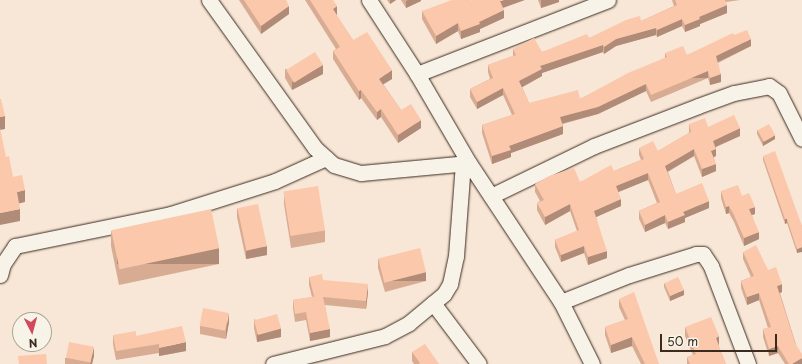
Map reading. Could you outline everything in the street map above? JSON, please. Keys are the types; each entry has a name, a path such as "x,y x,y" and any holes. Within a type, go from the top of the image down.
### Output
{"street":[{"path":"209,0 315,148 334,165 361,173 466,163"},
{"path":"369,0 417,74 466,163 491,196 561,302 592,364"},
{"path":"417,74 608,0"},
{"path":"491,196 594,146 734,93 769,86 779,93 802,140"},
{"path":"0,275 3,264 15,246 178,212 275,181 326,158"},
{"path":"272,364 385,336 409,323 444,294 454,269 466,163"},
{"path":"561,302 629,275 696,254 703,254 711,266 748,364"},
{"path":"433,303 479,364"}],"building":[{"path":"244,0 286,0 289,6 261,26"},
{"path":"310,0 333,0 337,6 333,9 353,40 367,32 392,70 379,79 401,110 411,104 421,120 398,135 381,109 377,112 361,90 359,91 333,51 340,47"},
{"path":"452,0 504,0 500,1 504,10 479,22 480,24 461,31 458,23 436,36 422,11"},
{"path":"675,0 725,0 727,5 699,17 700,19 685,25 682,19 657,30 656,28 616,39 604,47 603,45 540,66 542,69 519,81 529,103 578,90 580,99 628,73 667,57 665,53 683,46 687,55 733,33 734,35 747,30 751,39 716,56 721,74 710,78 708,71 651,95 646,84 598,107 560,117 563,126 509,146 511,150 492,156 482,125 515,114 503,88 477,102 470,89 493,78 488,65 516,55 513,49 534,38 542,52 587,34 589,38 626,20 640,16 641,21 677,5"},
{"path":"315,52 323,65 294,83 286,70"},
{"path":"0,99 5,116 0,117"},
{"path":"734,115 740,128 713,141 716,149 711,151 716,164 702,169 694,149 665,166 676,194 702,183 709,201 683,212 685,215 668,222 665,215 645,225 639,211 660,202 648,173 616,186 621,199 594,211 607,251 588,257 584,246 561,255 555,240 579,230 570,204 545,217 537,203 544,200 535,184 549,176 574,168 580,182 611,165 614,171 644,159 639,148 653,141 658,151 691,132 689,124 705,118 708,127"},
{"path":"769,124 775,135 764,142 758,130"},
{"path":"0,128 6,157 9,156 13,177 22,175 25,190 17,192 20,209 0,213"},
{"path":"775,151 802,226 802,247 797,249 763,156"},
{"path":"738,185 742,196 749,193 755,207 749,209 759,232 744,238 729,206 726,207 721,191"},
{"path":"318,186 325,230 290,236 283,191"},
{"path":"258,204 267,246 246,250 237,208"},
{"path":"211,209 219,248 120,269 111,230"},
{"path":"756,245 768,270 776,267 782,284 777,286 795,343 802,354 802,358 792,364 789,364 778,346 769,349 763,329 771,327 759,293 747,297 741,281 754,276 743,252"},
{"path":"420,248 426,272 384,283 378,258"},
{"path":"322,274 323,280 368,284 366,301 323,297 330,329 310,333 306,312 295,314 293,300 316,296 314,296 309,277"},
{"path":"678,277 684,290 670,296 664,283"},
{"path":"634,292 659,364 645,364 632,337 611,345 605,327 628,319 619,299"},
{"path":"203,308 229,313 225,331 200,326"},
{"path":"277,314 281,328 258,335 254,321"},
{"path":"711,317 719,336 716,338 726,364 690,364 687,357 696,354 685,327"},
{"path":"182,326 186,342 159,348 159,344 116,351 113,335 136,331 136,336"},
{"path":"69,342 94,347 90,362 66,358"},
{"path":"425,344 439,364 418,364 420,363 412,352"},
{"path":"46,354 47,364 19,364 18,356"}]}
